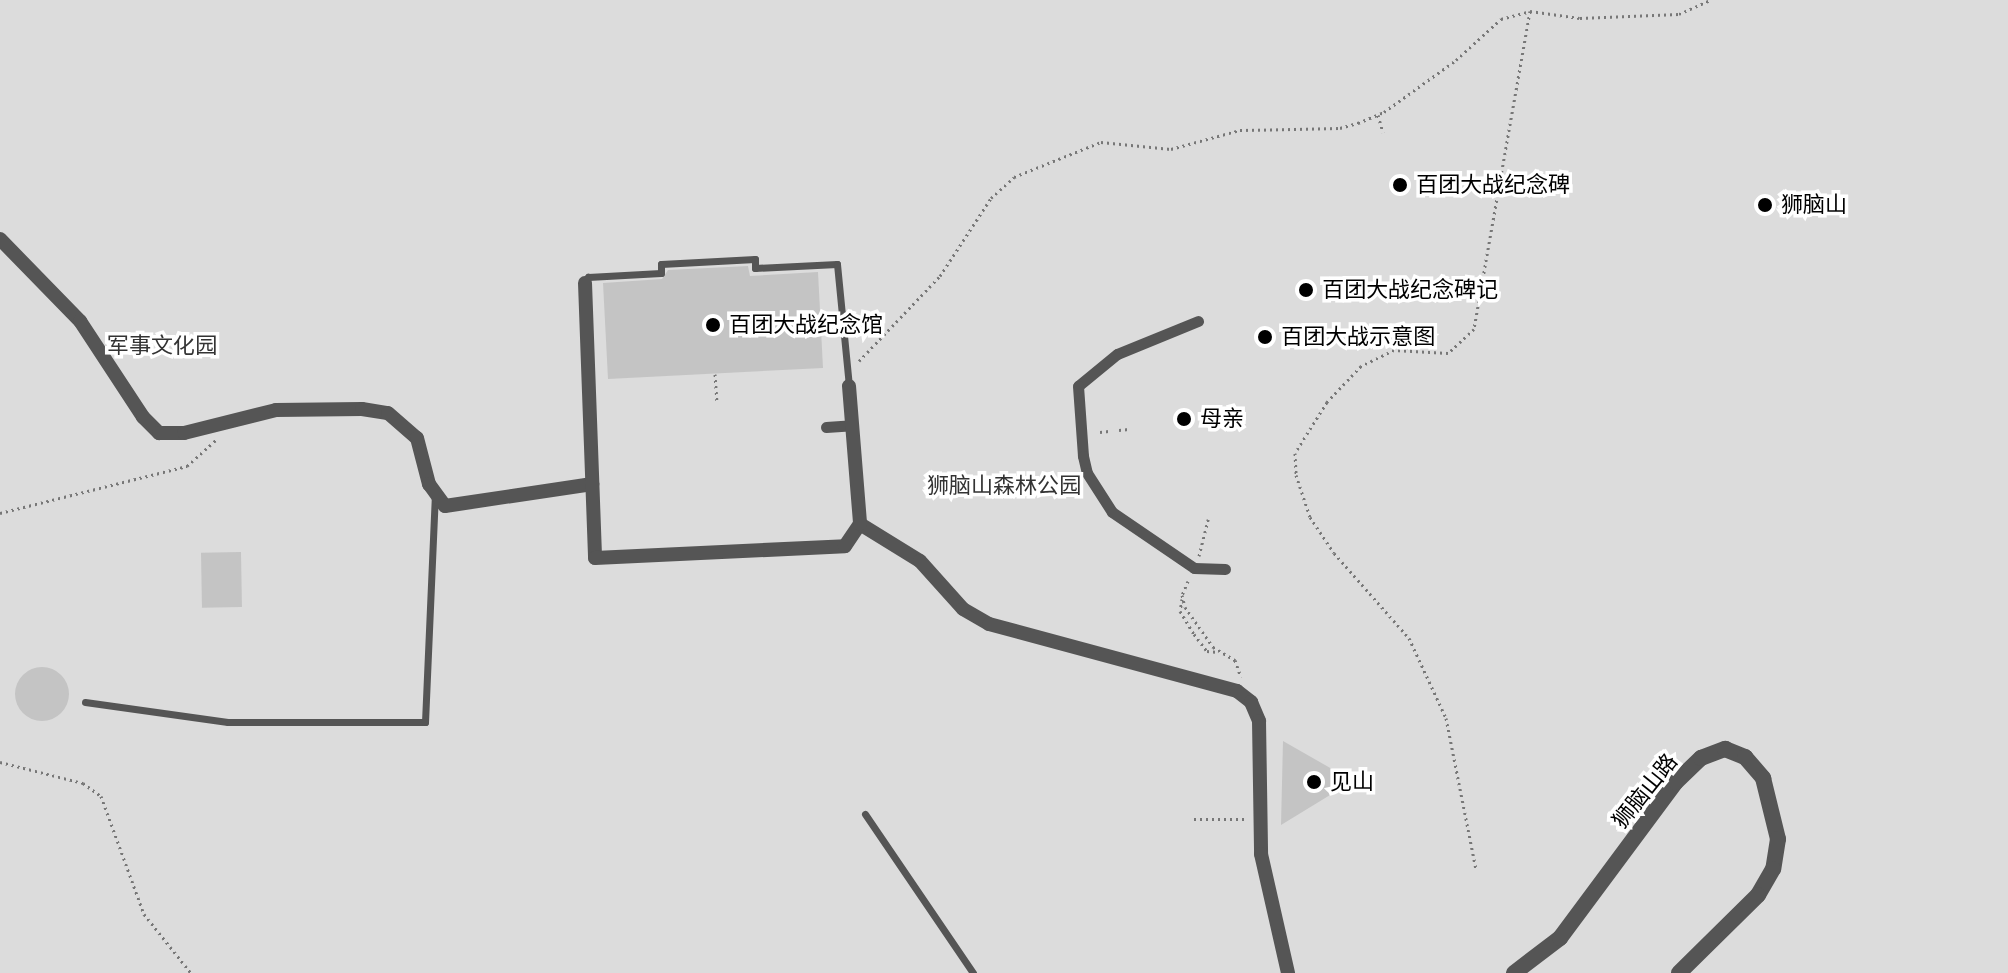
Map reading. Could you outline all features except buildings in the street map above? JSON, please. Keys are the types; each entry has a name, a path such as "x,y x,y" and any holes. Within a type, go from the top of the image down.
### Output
{"street":[{"path":"0,239 80,321 143,417 159,433 225,423 276,410 330,407 388,413 417,438 435,497 445,506 592,484"},
{"path":"585,283 595,558 845,546 860,524 849,386"},
{"path":"1198,321 1117,354 1078,386 1083,456 1087,473 1112,512 1194,568 1225,569"},
{"path":"826,427 852,425"},
{"path":"860,524 920,561 963,609 989,624 1237,691 1251,702 1259,721 1261,854 1288,973"},
{"name":"狮脑山路","path":"1514,973 1560,938 1676,782 1701,758 1725,749 1745,757 1763,778 1778,839 1773,869 1758,895 1679,973"}],"lane":[{"path":"585,283 588,277 661,273 661,264 755,259 755,268 837,264 849,386"},
{"path":"85,702 228,722 425,722 435,497"},
{"path":"865,814 973,973"}],"path":[{"path":"849,386 856,363 940,276 991,198 1014,177 1101,142 1171,149 1217,133 1340,128 1378,115 1470,50 1501,19 1530,11 1580,18 1679,14 1710,0"},
{"path":"1476,869 1446,718 1409,638 1334,553 1310,517 1296,475 1295,453 1327,402 1361,366 1394,350 1448,353 1474,329 1530,11"},
{"path":"1378,115 1383,132"},
{"path":"715,374 717,403"},
{"path":"0,513 187,466 212,447 225,423"},
{"path":"1119,430 1129,429"},
{"path":"1100,432 1109,431"},
{"path":"1200,555 1208,519"},
{"path":"1182,595 1180,611 1194,634 1207,651 1218,652"},
{"path":"1185,607 1213,647"},
{"path":"0,762 83,783 101,796 144,914 191,973"},
{"path":"1194,819 1261,819"}],"green space":[{"name":"狮脑山森林公园","path":"0,0 2008,0 2008,973 0,973"}],"place":[{"name":"百团大战纪念碑","path":"1400,185"},
{"name":"狮脑山","path":"1765,205"},
{"name":"百团大战纪念碑记","path":"1306,290"},
{"name":"百团大战纪念馆","path":"713,325"},
{"name":"百团大战示意图","path":"1265,337"},
{"name":"母亲","path":"1184,419"},
{"name":"见山","path":"1314,782"}],"park label":[{"name":"军事文化园","path":"162,346"}]}
